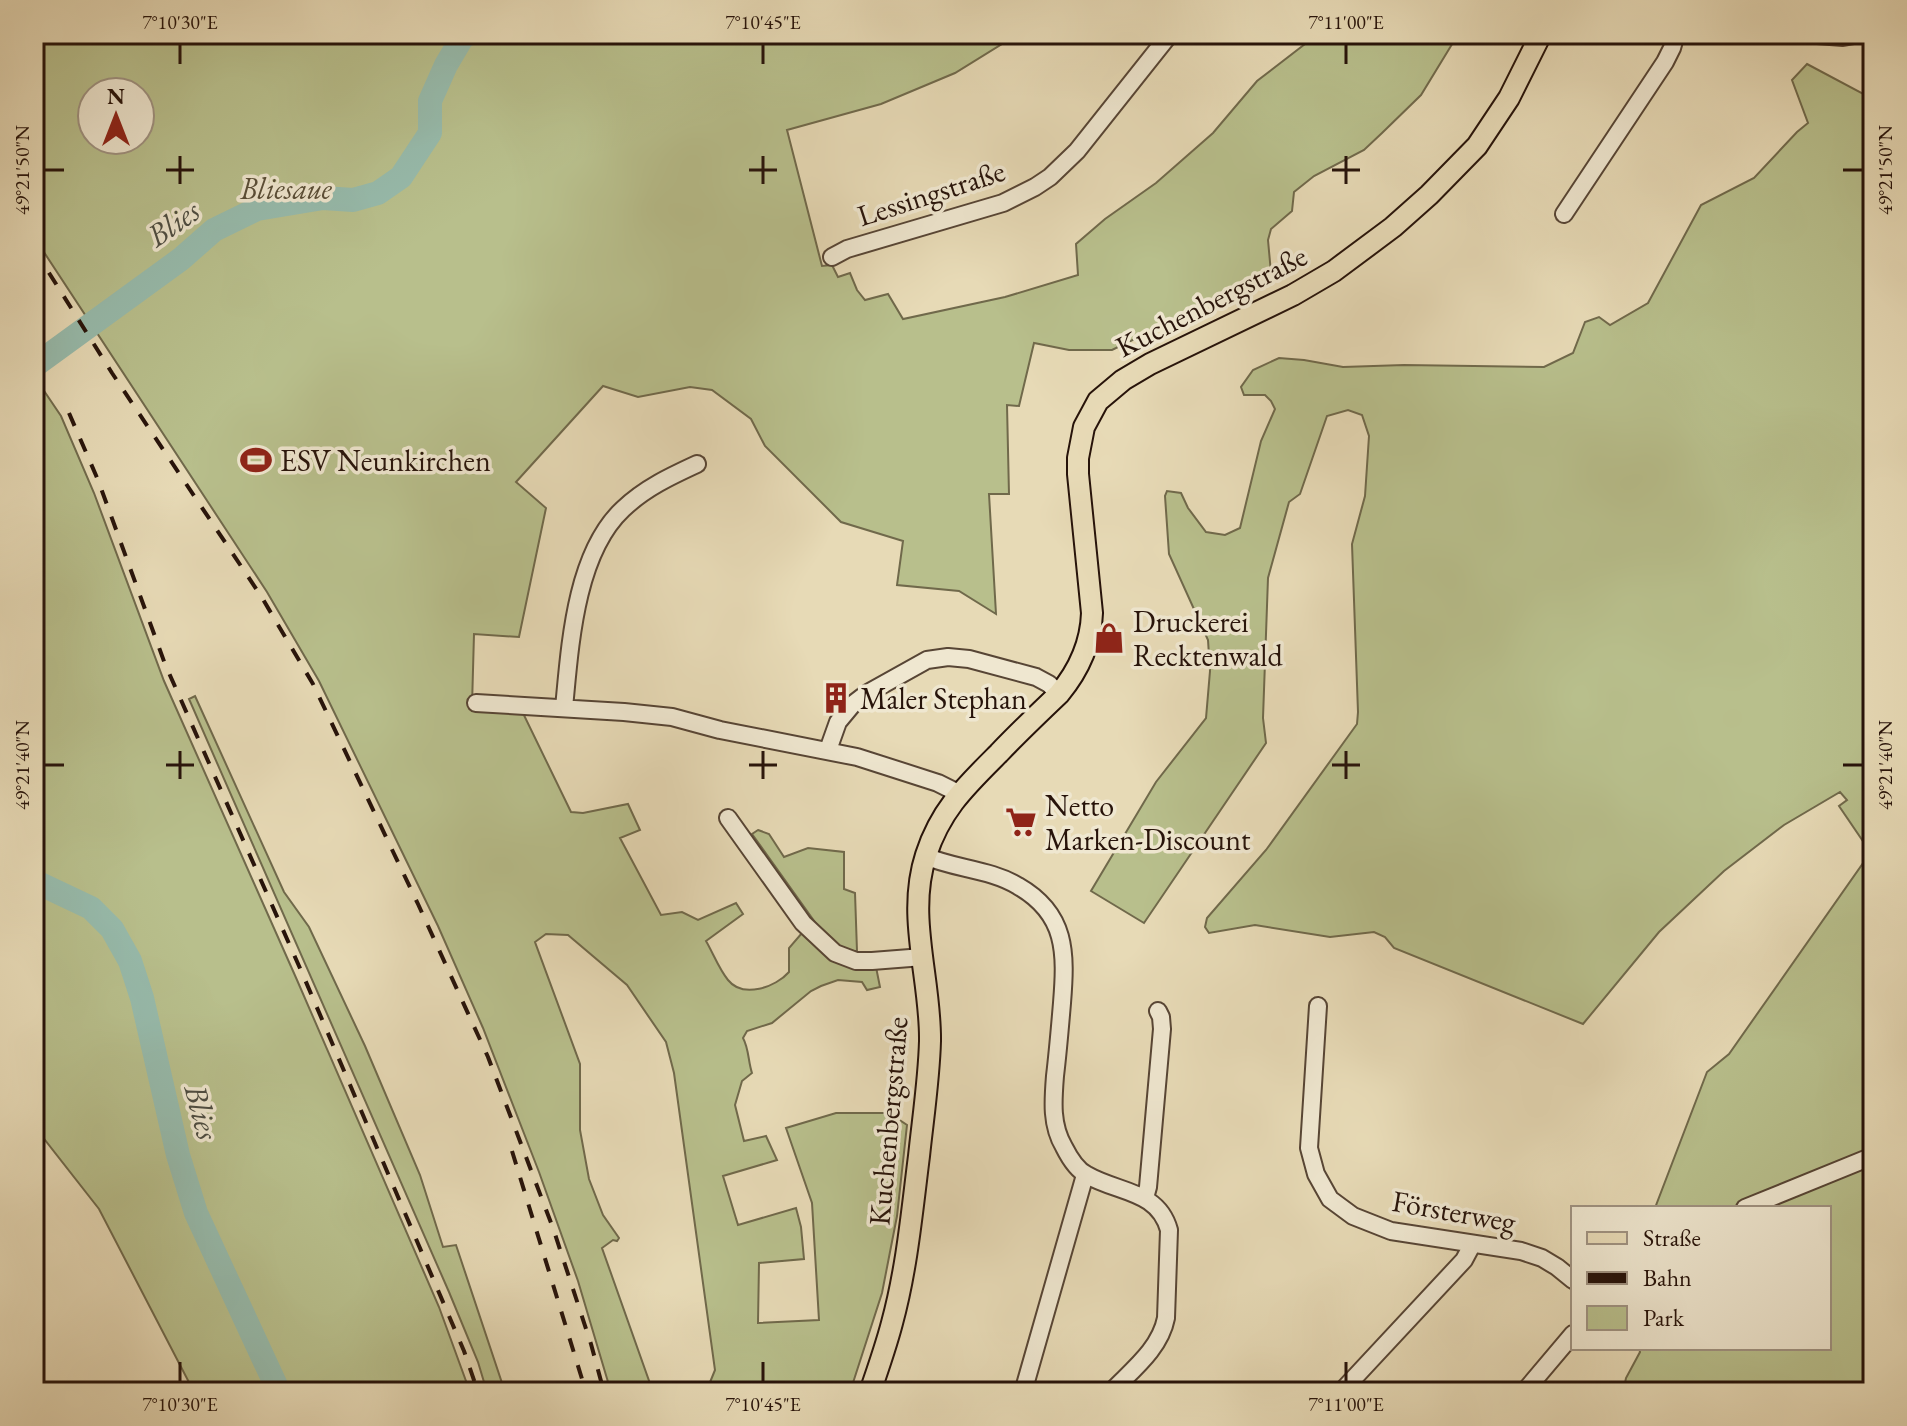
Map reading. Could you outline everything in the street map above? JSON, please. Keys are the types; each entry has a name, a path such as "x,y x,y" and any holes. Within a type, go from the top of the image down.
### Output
{"main road":[{"name":"Kuchenbergstraße","path":"870,1392 899,1296 909,1237 929,1060 930,1013 917,918 917,892 925,856 958,793 1059,694 1081,662 1092,629 1092,595 1078,474 1084,427 1098,401 1123,380 1293,295 1334,271 1393,227 1477,146 1509,98 1541,34"}],"street":[{"name":"Lessingstraße","path":"832,257 847,249 1003,203 1035,187 1077,151 1170,34"},
{"path":"1564,214 1665,62 1676,34"},
{"path":"1804,34 1843,37 1860,34"},
{"path":"564,708 576,610 582,584 598,545 620,511 635,498 697,464"},
{"path":"828,750 838,722 853,704 927,660 948,657 969,659 1036,677 1059,694"},
{"path":"476,703 672,717 720,730 857,757 938,783 958,793"},
{"path":"728,818 803,923 835,953 856,961 923,957"},
{"path":"925,856 1016,884 1048,910 1060,933 1065,958 1053,1101 1057,1133 1085,1175 1145,1198 1166,1218 1169,1230 1164,1330 1159,1340 1111,1392"},
{"name":"Försterweg","path":"1318,1006 1309,1148 1312,1163 1330,1199 1370,1224 1391,1231 1521,1251 1542,1258 1571,1278"},
{"path":"1145,1198 1162,1029 1158,1011"},
{"path":"1750,1206 1873,1156"},
{"path":"1023,1392 1085,1175"},
{"path":"1341,1392 1464,1260 1472,1245"},
{"path":"1524,1392 1571,1336"}],"green space":[{"name":"Bliesaue","path":"34,34 1018,34 955,73 881,104 787,130 822,266 832,265 838,277 850,273 865,300 888,294 903,319 1005,297 1078,275 1076,244 1156,183 1213,133 1257,81 1318,34 1446,34 1454,41 1421,95 1364,150 1314,176 1294,192 1292,211 1271,229 1268,240 1271,273 1112,350 1069,350 1034,343 1019,406 1007,405 1009,494 989,494 996,614 959,591 897,585 903,541 841,522 765,446 751,419 712,390 690,387 638,397 603,386 516,482 546,508 519,637 474,634 472,706 521,709 571,812 583,813 628,804 640,830 620,838 661,915 682,912 698,920 736,903 743,914 706,941 734,986 759,989 783,977 789,972 789,948 802,933 825,953 876,967 880,987 867,990 862,982 838,980 811,991 772,1023 747,1031 743,1038 752,1073 742,1081 735,1105 744,1141 766,1136 777,1160 723,1176 738,1225 796,1208 801,1227 804,1259 759,1263 758,1323 819,1320 812,1203 786,1128 836,1113 889,1113 907,1125 897,1216 882,1293 850,1392 706,1392 715,1370 674,1073 666,1042 627,985 568,935 546,934 535,942 580,1064 580,1130 589,1179 603,1215 619,1238 602,1248 653,1392 611,1392 578,1281 483,1028 438,926 319,681 267,592 34,237"},
{"path":"1807,64 1873,99 1873,847 1869,850 1839,806 1847,800 1840,792 1784,825 1724,871 1659,932 1583,1024 1394,948 1385,937 1374,932 1330,937 1255,925 1209,933 1205,927 1207,918 1266,850 1357,724 1352,544 1365,496 1369,436 1362,415 1348,410 1327,416 1300,494 1289,502 1268,578 1263,718 1266,743 1144,923 1091,891 1156,782 1206,718 1210,671 1208,640 1169,554 1165,496 1167,491 1181,493 1206,532 1225,535 1240,528 1261,441 1275,409 1265,395 1244,395 1241,387 1253,370 1279,358 1343,367 1544,367 1573,353 1585,322 1599,317 1610,325 1648,303 1701,205 1754,178 1808,123 1792,80"},
{"path":"34,376 61,416 94,493 164,681 439,1307 470,1392 194,1392 99,1209 41,1135 34,1134"},
{"path":"195,696 284,892 309,927 365,1046 420,1175 443,1247 456,1245 505,1392 487,1392 449,1292 189,699"},
{"path":"758,830 769,834 784,857 808,848 844,852 844,889 855,893 857,951 845,951 827,939 752,834"},
{"path":"1873,849 1873,1392 1623,1392 1640,1350 1831,1350 1831,1206 1656,1206 1707,1072 1729,1054"}],"waterway":[{"name":"Blies","path":"34,366 181,259 214,230 257,209 323,198 353,200 378,193 401,177 430,133 430,101 446,65 462,38 468,34"},
{"name":"Blies","path":"34,881 91,908 112,929 130,961 142,998 178,1155 196,1213 279,1392"}],"railway":[{"path":"34,249 112,373 261,596 313,684 488,1057 553,1228 604,1392"},
{"path":"69,413 98,480 165,664 303,975 464,1351 478,1392"},
{"path":"512,1151 586,1392"}],"place":[{"name":"ESV Neunkirchen","path":"256,460"},
{"name":"Druckerei Recktenwald","path":"1109,638"},
{"name":"Maler Stephan","path":"836,698"},
{"name":"Netto Marken-Discount","path":"1021,822"}]}
